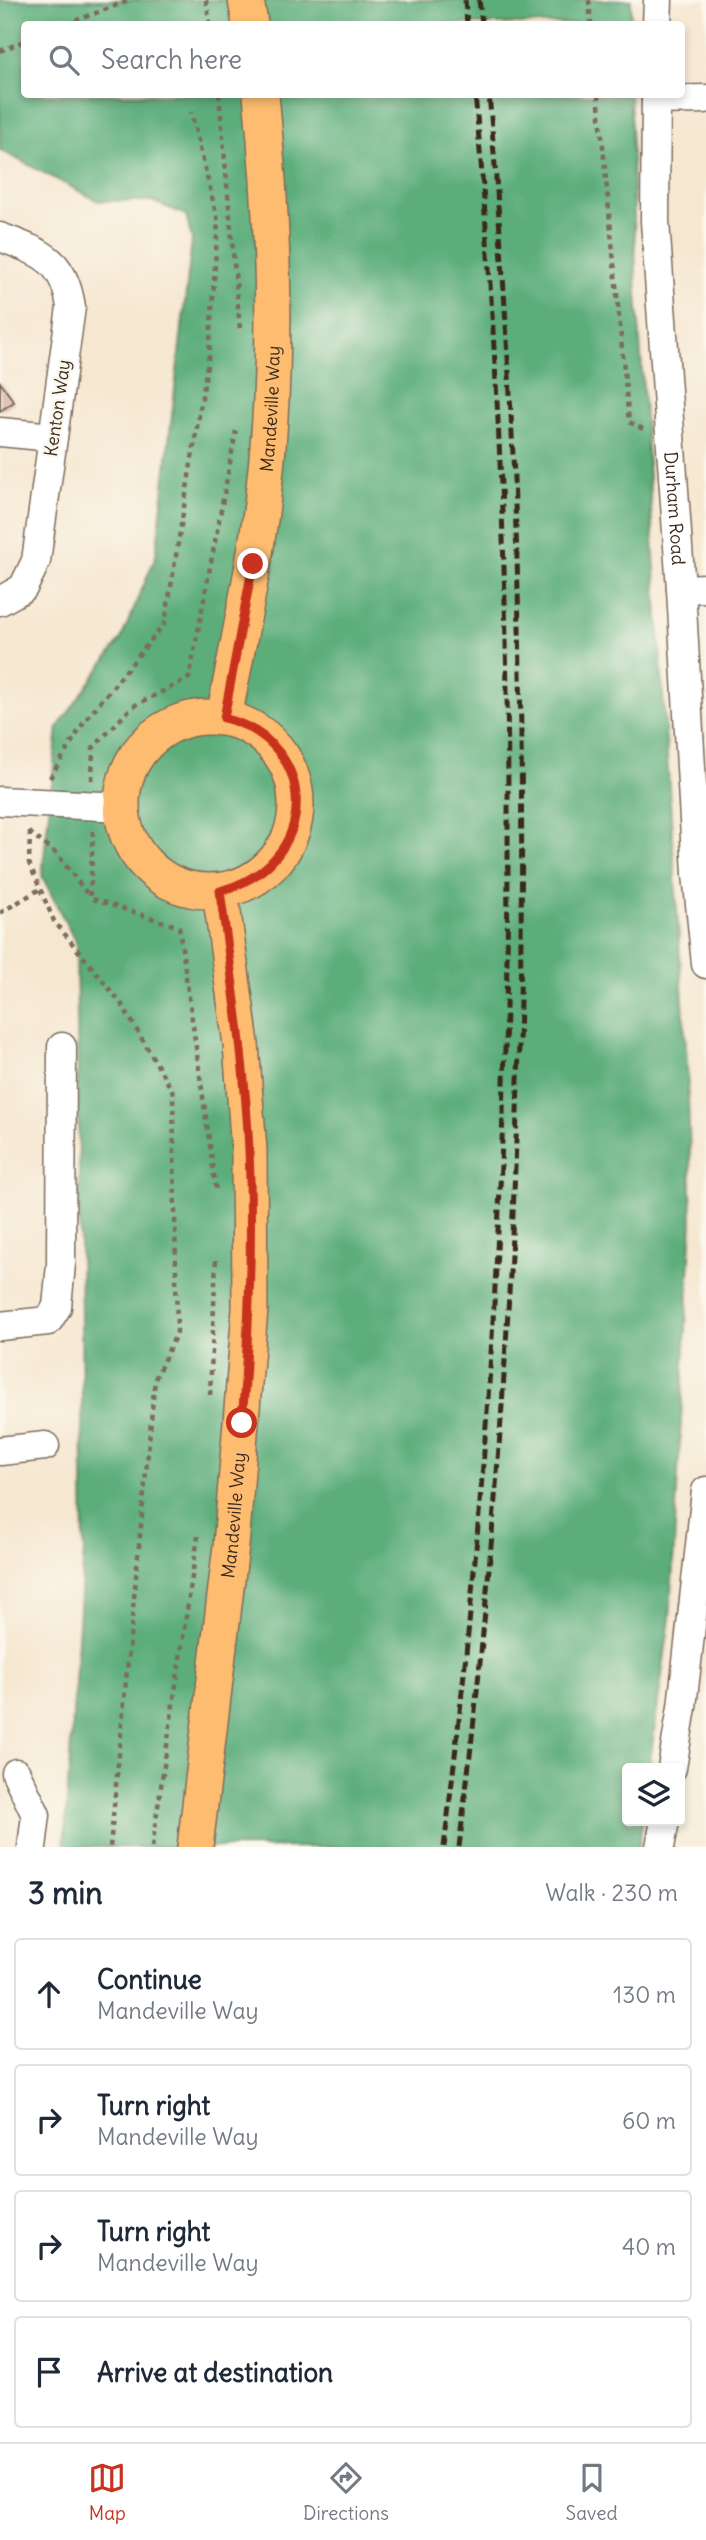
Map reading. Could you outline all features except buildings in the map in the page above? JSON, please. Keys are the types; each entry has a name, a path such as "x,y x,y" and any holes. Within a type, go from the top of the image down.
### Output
{"main road":[{"path":"247,0 250,21"},
{"name":"Mandeville Way","path":"224,718 257,538 270,419 272,304 269,184 261,98"},
{"path":"203,717 224,718 250,727 271,743 286,764 295,786 296,809 292,831 280,855 262,874 242,885 220,891 180,887 160,877 141,859 128,835 107,807 147,742 165,729 183,721 203,717"},
{"name":"Mandeville Way","path":"195,1847 231,1546 250,1309 249,1151 241,1044 220,891"}],"street":[{"path":"657,21 658,0"},
{"name":"Durham Road","path":"656,98 655,221 665,340 669,442 694,589 697,874 706,964"},
{"path":"681,98 706,99"},
{"name":"Kenton Way","path":"0,237 35,250 57,265 68,284 71,307 36,561 23,588 0,601"},
{"path":"0,432 53,437"},
{"path":"0,801 107,807"},
{"path":"0,1326 47,1321 57,1307 61,1264 62,1047"},
{"path":"0,1451 45,1446"},
{"path":"673,1763 682,1707 706,1491"},
{"path":"16,1773 36,1815 32,1847"},
{"path":"660,1847 664,1826"}],"path":[{"path":"74,21 131,0"},
{"path":"206,0 210,21"},
{"path":"589,0 591,21"},
{"path":"0,51 21,42"},
{"path":"219,98 240,331"},
{"path":"597,98 629,422 669,442"},
{"path":"35,803 84,722 165,624 209,354 218,221 191,112"},
{"path":"90,898 94,854 107,807 93,748 132,708 189,678 237,426"},
{"path":"20,831 30,832 57,854 90,898 179,927 217,1195"},
{"path":"30,832 29,863 54,922 121,1003 173,1092 177,1332 155,1380 110,1847"},
{"path":"0,913 40,889"},
{"path":"209,1399 217,1249"},
{"path":"152,1847 198,1535"}],"green space":[{"path":"0,0 631,0 631,21 21,21 21,98 630,98 636,278 687,1063 692,1221 670,1618 650,1763 622,1763 622,1826 641,1826 639,1847 64,1847 84,1550 76,943 42,876 58,727 121,639 156,556 192,240 186,215 152,201 98,201 0,150"}],"railway":[{"path":"465,0 467,21"},
{"path":"479,0 482,21"},
{"path":"444,1847 468,1629 487,1410 500,1191 507,971 508,751 503,532 492,313 475,98"},
{"path":"459,1847 483,1629 502,1410 514,1191 520,971 521,752 516,532 505,313 489,98"}],"route":[{"path":"242,1423 250,1309 249,1151 241,1044 220,891 242,885 262,874 280,855 292,831 296,809 295,786 286,764 271,743 250,727 224,718 253,564"}]}
